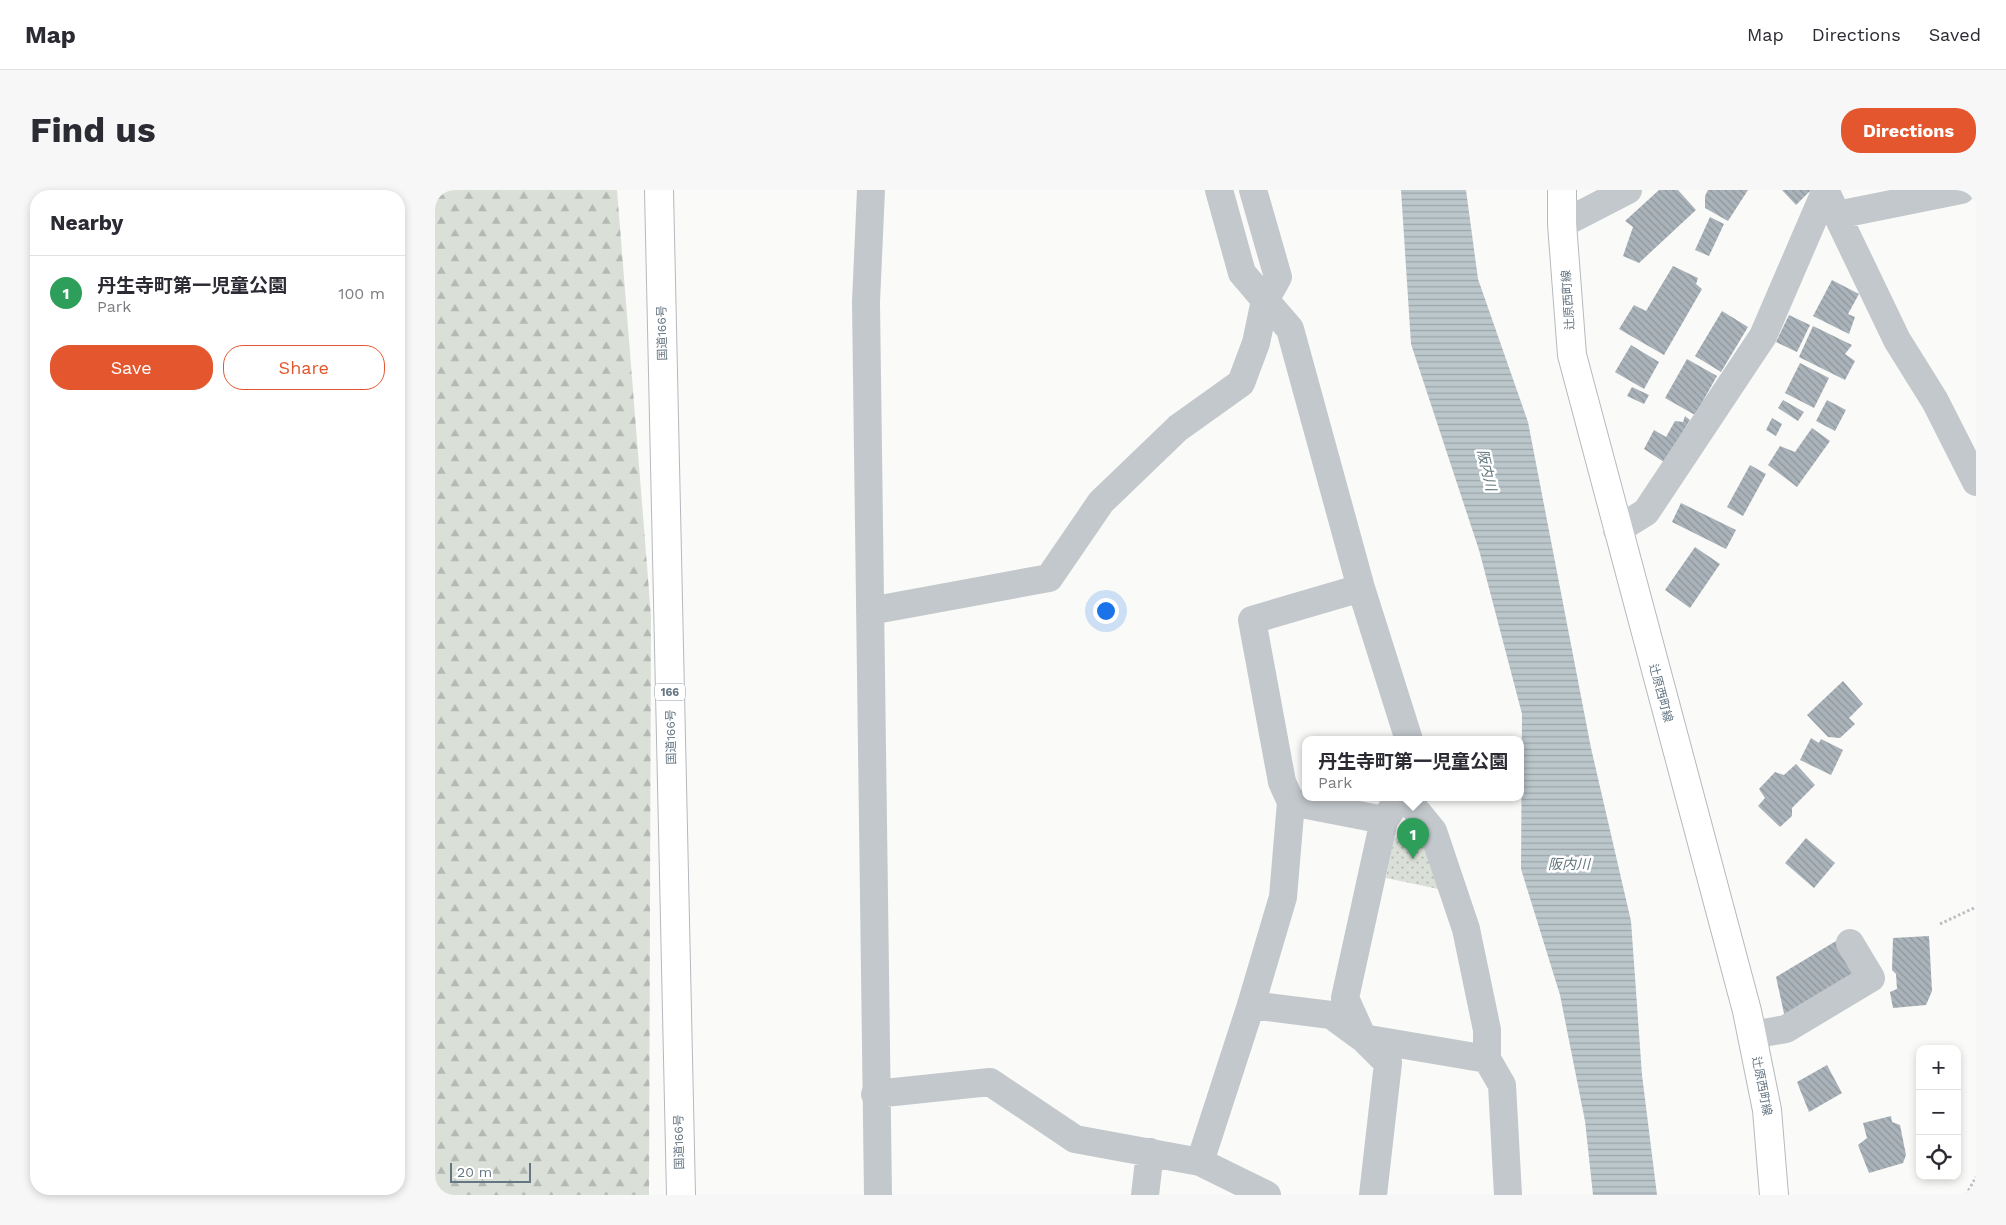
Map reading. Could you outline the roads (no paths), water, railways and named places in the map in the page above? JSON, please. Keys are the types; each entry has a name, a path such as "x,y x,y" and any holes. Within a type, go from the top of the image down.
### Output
{"main road":[{"name":"国道166号","path":"659,190 681,1195"},
{"name":"辻原西町線","path":"1562,190 1562,224 1573,355 1617,530 1752,1035 1767,1110 1774,1195"}],"street":[{"path":"871,190 866,302 875,1094 878,1195"},
{"path":"1219,190 1242,273 1290,329 1361,588 1408,736"},
{"path":"870,612 1049,578 1101,502 1178,428 1241,383 1256,343 1265,300 1278,277 1253,190"},
{"path":"1829,199 1961,190"},
{"path":"1562,224 1614,194"},
{"path":"1829,199 1897,340 1935,402 1976,482"},
{"path":"1617,530 1647,512 1763,336 1829,199"},
{"path":"1200,1162 1251,1005 1283,898 1291,802 1282,782 1251,620 1361,588"},
{"path":"1363,1038 1345,998 1384,820 1397,801"},
{"path":"1409,801 1433,830 1466,929 1487,1030 1487,1059 1501,1084 1507,1195"},
{"path":"1291,802 1384,820"},
{"path":"1752,1035 1786,1029 1871,978 1849,943"},
{"path":"1251,1005 1331,1015 1363,1038 1388,1063 1373,1195"},
{"path":"1363,1038 1487,1059"},
{"path":"875,1094 991,1082 1075,1139 1200,1162 1267,1195"},
{"path":"1145,1195 1149,1152"}],"water":[{"name":"阪内川","path":"1401,190 1466,190 1478,279 1528,422 1591,748 1631,921 1642,1075 1657,1195 1593,1195 1585,1121 1560,995 1521,869 1521,801 1524,801 1522,714 1479,550 1411,344"}],"place":[{"name":"丹生寺町第一児童公園","path":"1413,859"}]}
